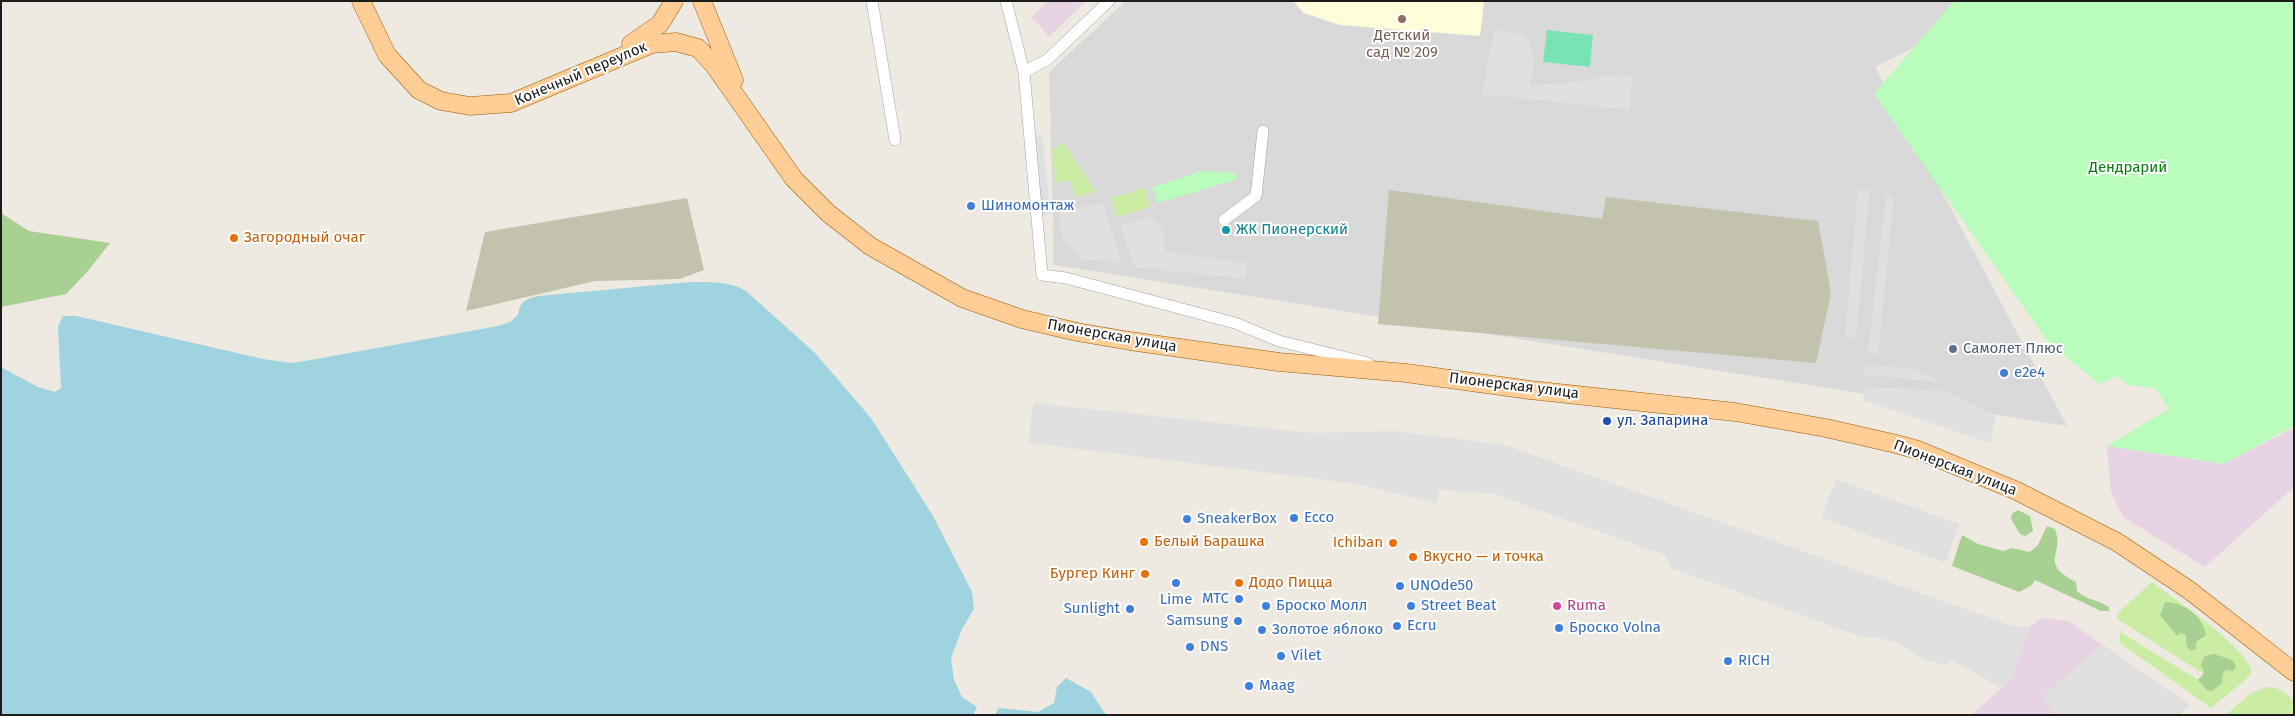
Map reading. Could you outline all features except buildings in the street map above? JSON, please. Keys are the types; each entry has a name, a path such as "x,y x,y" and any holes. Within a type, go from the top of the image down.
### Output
{"main road":[{"name":"Конечный переулок","path":"361,1 387,55 418,90 441,102 470,106 511,103 652,44 676,42 698,48 714,65 748,113"},
{"path":"588,70 660,24 674,1"},
{"path":"702,1 748,113"},
{"name":"Пионерская улица","path":"748,113 794,179 828,214 870,246 962,298 1022,319 1077,332 1279,362 1406,372 1530,390 1761,416 1826,428 1918,450 2017,491 2117,542 2189,590 2294,672"}],"street":[{"path":"872,1 895,140"},
{"path":"1006,1 1024,72 1042,275 1066,278 1235,323 1279,341 1406,372"},
{"path":"1024,72 1048,60 1109,1"},
{"path":"1224,220 1256,196 1263,131"}],"shaded area":[{"path":"1048,1 1086,1 1049,37 1032,17"},
{"path":"1126,1 1965,1 1947,31 1875,67 2067,426 1054,265 1049,72"},
{"name":"Детский сад № 209","path":"1293,1 1484,1 1480,36 1340,25 1304,13"},
{"path":"1494,30 1524,34 1531,44 1534,62 1530,86 1583,81 1618,74 1632,76 1629,110 1482,94"},
{"path":"1042,135 1051,214 1039,216 1029,136"},
{"path":"1858,188 1870,189 1856,338 1845,337"},
{"path":"1389,190 1602,219 1606,197 1818,221 1831,293 1816,363 1378,324"},
{"path":"1886,195 1894,197 1878,354 1868,352"},
{"path":"687,198 704,270 679,279 595,281 466,311 485,232"},
{"path":"1102,203 1122,263 1081,259 1062,238 1058,212"},
{"path":"1151,216 1162,229 1166,252 1247,263 1245,279 1134,267 1121,225"},
{"path":"1865,365 1913,368 1941,382 1864,375"},
{"path":"1866,387 1945,391 1996,416 1990,443 1863,400"},
{"path":"1035,403 1311,433 1394,431 1505,445 2013,626 2030,627 2011,681 1999,688 1972,670 1952,661 1943,665 1924,659 1897,643 1880,638 1862,637 1671,568 1665,555 1494,494 1440,490 1436,503 1358,484 1029,443 1031,413"},
{"path":"2294,428 2294,487 2205,567 2123,517 2111,492 2107,446 2223,464"},
{"path":"1836,479 1959,524 1945,563 1822,518"},
{"path":"2042,618 2068,621 2190,705 2178,715 1971,715 2010,681 2030,627"},
{"path":"2101,645 2190,705 2179,715 2056,715 2041,698"}],"green space":[{"name":"Дендрарий","path":"1954,1 2294,1 2294,426 2223,464 2107,446 2169,409 2155,388 2128,385 2117,376 2099,384 2048,342 1874,94"},
{"path":"1547,30 1593,35 1590,67 1543,62"},
{"path":"1063,143 1096,192 1076,197 1070,180 1056,183 1052,150"},
{"path":"1203,171 1234,173 1237,176 1235,180 1158,203 1152,187"},
{"path":"1144,188 1150,207 1117,217 1111,198"},
{"path":"1,213 29,231 110,243 87,272 66,294 1,307"},
{"path":"2018,510 2030,516 2033,531 2025,536 2020,534 2011,519 2012,514"},
{"path":"2047,526 2055,529 2057,545 2055,563 2058,569 2076,582 2077,591 2109,607 2109,611 2101,611 2035,580 2032,585 2019,592 1952,566 1962,535 1978,544 2003,551 2012,548 2030,552 2038,545"},
{"path":"2152,582 2223,636 2246,661 2252,672 2211,708 2120,643 2120,632 2198,680 2204,674 2117,619 2118,613"},
{"path":"2165,602 2179,605 2192,611 2201,622 2206,635 2196,642 2196,649 2190,651 2186,645 2186,635 2180,633 2177,636 2160,615"},
{"path":"2214,654 2232,660 2236,666 2233,671 2226,670 2223,673 2222,683 2212,691 2207,690 2198,680 2204,673 2201,665 2205,656"},
{"path":"2267,687 2282,691 2294,701 2294,715 2226,715 2251,693"}],"water":[{"path":"691,282 713,282 733,285 746,291 815,353 871,418 933,516 972,592 974,609 962,629 951,658 954,680 962,697 977,707 973,715 1,715 1,367 38,387 55,392 61,388 58,327 63,316 76,316 263,359 291,363 498,326 510,322 518,315 520,306 524,301 539,296"},
{"path":"1066,678 1091,692 1106,715 995,715 999,708 1038,712 1054,703 1057,687"}],"place":[{"name":"Детский сад № 209","path":"1402,19"},
{"name":"Шиномонтаж","path":"971,206"},
{"name":"ЖК Пионерский","path":"1226,230"},
{"name":"Загородный очаг","path":"234,238"},
{"name":"Самолет Плюс","path":"1953,349"},
{"name":"е2е4","path":"2004,373"},
{"name":"ул. Запарина","path":"1607,421"},
{"name":"Ecco","path":"1294,518"},
{"name":"SneakerBox","path":"1187,519"},
{"name":"Белый Барашка","path":"1144,542"},
{"name":"Ichiban","path":"1393,543"},
{"name":"Вкусно — и точка","path":"1413,557"},
{"name":"Бургер Кинг","path":"1145,574"},
{"name":"Lime","path":"1176,583"},
{"name":"Додо Пицца","path":"1239,583"},
{"name":"UNOde50","path":"1400,586"},
{"name":"МТС","path":"1239,599"},
{"name":"Броско Молл","path":"1266,606"},
{"name":"Street Beat","path":"1411,606"},
{"name":"Ruma","path":"1557,606"},
{"name":"Sunlight","path":"1130,609"},
{"name":"Samsung","path":"1238,621"},
{"name":"Ecru","path":"1397,626"},
{"name":"Броско Volna","path":"1559,628"},
{"name":"Золотое яблоко","path":"1262,630"},
{"name":"DNS","path":"1190,647"},
{"name":"Vilet","path":"1281,656"},
{"name":"RICH","path":"1728,661"},
{"name":"Maag","path":"1249,686"}]}
